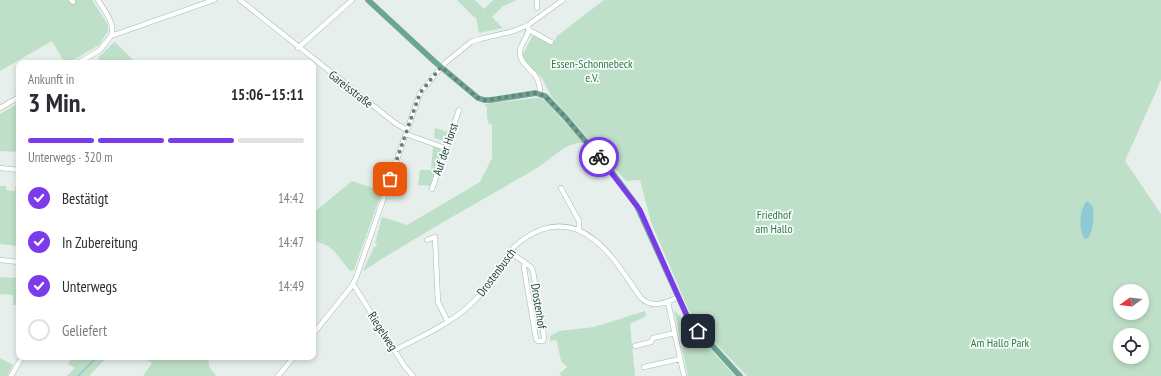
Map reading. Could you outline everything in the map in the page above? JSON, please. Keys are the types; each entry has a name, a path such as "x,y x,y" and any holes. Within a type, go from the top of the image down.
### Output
{"main road":[{"path":"368,0 441,67 478,98 484,100 540,93 549,99 577,130 637,206 647,224 687,316 740,376"}],"street":[{"path":"83,60 100,50 113,31 112,25 98,0"},
{"path":"111,36 214,0"},
{"name":"Gareisstraße","path":"240,0 314,60"},
{"path":"298,48 352,0"},
{"path":"537,0 537,8"},
{"path":"316,330 353,284 358,273 420,93 450,58 471,42 528,27 563,0"},
{"path":"528,27 551,42"},
{"path":"528,27 519,54 522,61 535,76 539,84 540,93"},
{"name":"Gareisstraße","path":"316,62 406,132 446,148"},
{"path":"0,108 16,99"},
{"name":"Auf der Horst","path":"432,189 459,110"},
{"path":"0,168 16,170"},
{"path":"561,188 579,221 579,230"},
{"name":"Drostenbusch","path":"395,350 448,322 464,310 490,283 510,252 519,242 527,236 550,227 579,230 596,240 605,248 617,263 646,303 654,304 668,302 678,297"},
{"path":"427,240 435,237 438,302 448,322"},
{"name":"Drostenhof","path":"510,252 531,267 533,271 544,337 543,341 538,341 536,339 524,268 525,263"},
{"path":"0,260 16,262"},
{"name":"Riegelweg","path":"353,284 409,375"},
{"path":"668,302 684,376"},
{"path":"635,346 651,342 653,338 675,333"},
{"path":"10,376 20,360"},
{"path":"278,376 291,360"},
{"path":"644,367 680,360"}],"green space":[{"path":"0,0 92,0 108,25 108,31 99,45 73,60 63,60 52,41 19,60 16,60 16,62 0,71"},
{"path":"457,0 475,0 484,9 493,0 517,0 503,6 492,17 503,28 479,33 476,17 474,17"},
{"path":"604,0 1161,0 1161,80 1125,161 1161,214 1161,376 747,376 708,335 688,309 651,222 640,180 626,181 551,96 542,78 523,59 523,54 533,35 552,45 557,36"},
{"path":"115,42 133,60 100,60 98,57 103,54 110,45"},
{"path":"541,98 547,103 584,143 577,143 565,148 542,165 384,257 363,271 374,247 376,247 377,244 375,243 382,217 407,225 480,182 492,158 492,124 489,124 487,107 484,104"},
{"path":"16,105 16,152 0,151 0,114"},
{"path":"435,128 448,132 445,141 434,138"},
{"path":"433,147 440,149 441,152 430,186 418,185 420,170 431,170"},
{"path":"352,181 382,191 354,270 350,271 335,252 328,246 316,241 316,211"},
{"path":"0,186 6,186 6,190 15,191 16,187 16,246 0,244"},
{"path":"0,277 16,278 16,305 13,305 13,295 0,294"},
{"path":"674,310 735,376 688,376"},
{"path":"645,311 646,316 630,324 635,376 562,376 559,374 567,367 561,361 556,340 550,341 550,336 559,331 594,327"},
{"path":"0,358 13,365 7,376 0,376"},
{"path":"71,360 104,360 89,376 67,376 75,368 68,364"},
{"path":"148,360 208,360 209,366 216,376 143,376 152,363"}],"water":[{"path":"1087,201 1093,207 1093,219 1090,234 1088,238 1085,239 1081,231 1080,220 1082,209"}],"waterway":[{"path":"78,376 94,360"}],"way so far":[{"path":"390,179 420,93 441,67 478,98 484,100 540,93 549,99 599,157"}],"route":[{"path":"599,157 640,210 687,316 698,331"}],"park label":[{"name":"Essen-Schonnebeck e.V.","path":"592,70"},
{"name":"Friedhof am Hallo","path":"774,221"},
{"name":"Am Hallo Park","path":"1000,342"}]}
